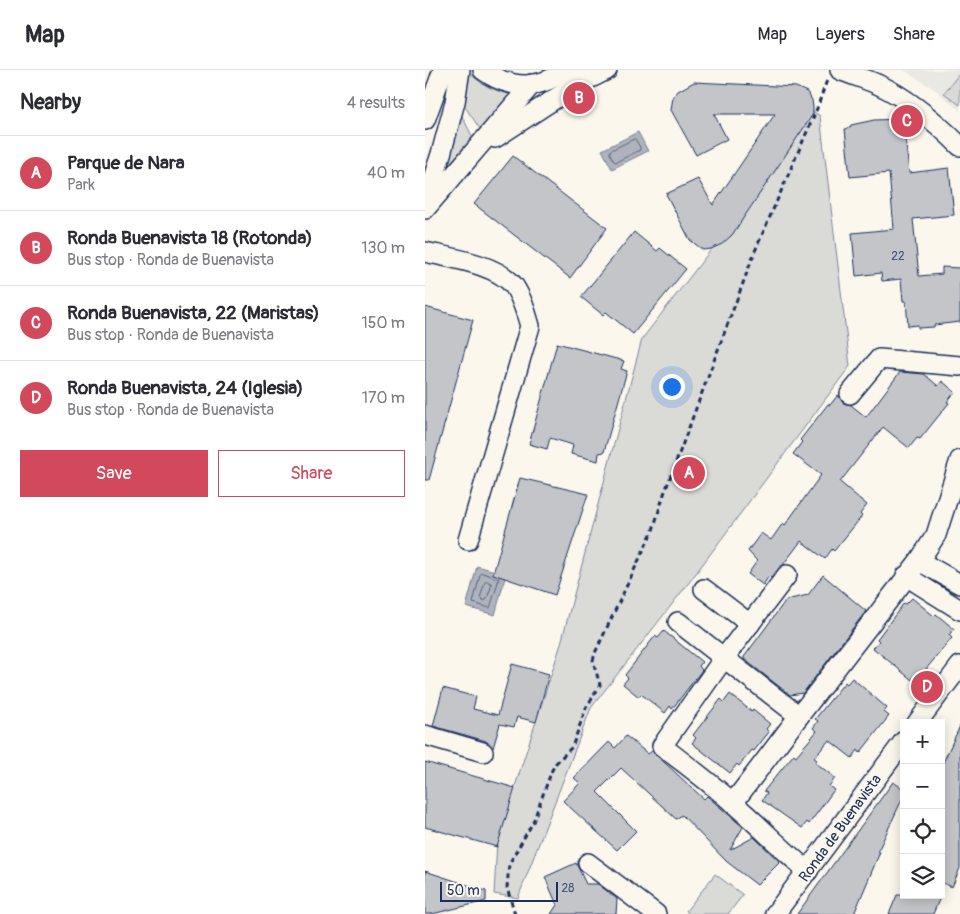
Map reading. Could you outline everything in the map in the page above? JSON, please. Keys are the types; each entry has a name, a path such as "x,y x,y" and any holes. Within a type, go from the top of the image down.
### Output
{"street":[{"path":"425,120 443,70"},
{"path":"425,203 455,102 460,70"},
{"path":"483,70 490,76 503,82 522,84 543,82 563,72 585,70"},
{"path":"475,152 514,124 573,87 607,70"},
{"path":"834,74 878,84 901,97 941,127 960,146"},
{"path":"425,209 532,84"},
{"path":"425,252 477,264 498,272 513,286 524,306 530,326 468,540"},
{"path":"850,394 879,360 889,359 960,366"},
{"path":"733,802 919,561 936,535 960,460"},
{"path":"919,561 960,584"},
{"path":"787,575 662,746 733,802 808,872"},
{"path":"906,576 960,610"},
{"path":"704,589 750,624"},
{"path":"678,622 799,716"},
{"path":"920,719 960,666"},
{"path":"425,735 483,752"},
{"name":"Ronda de Buenavista","path":"775,914 900,746"},
{"path":"588,863 656,914"}],"path":[{"path":"515,914 507,888 509,864 533,822 552,770 556,763 572,748 586,708 600,685 593,661 595,653 653,530 664,494 755,251 834,74"}],"shaded area":[{"path":"466,70 477,80 489,87 516,95 482,132 461,101"},
{"path":"904,70 960,70 960,111 937,91"},
{"path":"960,73 960,105 944,93"},
{"path":"807,107 820,116 850,366 691,580 591,708 518,898 494,894 497,842 560,647 642,339 727,229"},
{"path":"459,110 474,140 445,169"},
{"path":"715,874 743,895 728,914 690,914 686,911"}],"water":[{"path":"638,132 648,151 612,169 602,150"},
{"path":"477,566 506,574 495,615 466,607"}],"building":[{"path":"694,82 796,87 807,92 812,100 813,107 813,114 732,235 722,244 703,250 690,240 666,194 698,179 713,205 775,114 714,114 727,139 696,155 671,110 673,97 678,91"},
{"path":"901,119 901,126 904,126 909,173 949,168 954,215 913,219 919,276 942,274 942,267 960,268 960,322 934,325 934,327 918,328 918,325 908,326 906,301 903,301 901,279 882,281 881,273 856,276 852,233 894,229 889,173 850,177 845,129 850,128 851,125 874,120"},
{"path":"513,156 607,228 570,278 474,204"},
{"path":"634,232 657,251 660,248 686,269 633,334 606,312 603,315 581,297"},
{"path":"425,307 473,320 429,480 425,480"},
{"path":"557,343 624,361 621,369 627,371 604,452 599,453 598,461 571,454 573,445 550,438 547,449 529,444"},
{"path":"900,372 924,374 938,386 942,381 955,392 947,402 949,403 920,439 917,438 909,448 883,427 840,482 867,505 860,514 862,516 834,551 832,549 825,559 801,541 783,565 771,578 769,576 763,585 748,574 757,561 748,551 761,533 771,540 783,523 785,525 821,475 793,454 802,442 800,440 828,404 830,405 838,395 843,403 851,405 866,417"},
{"path":"520,478 588,494 555,595 493,574"},
{"path":"823,575 866,611 803,693 790,695 744,659 744,657 786,600 808,595"},
{"path":"912,598 954,629 949,635 952,638 921,675 918,673 912,680 873,648 879,641 877,639 904,603 906,604"},
{"path":"664,631 702,662 699,666 702,670 672,709 670,706 665,713 641,694 639,697 623,684 628,678 625,675 655,636 658,638"},
{"path":"512,664 549,674 536,722 517,717 514,727 500,724 493,748 486,741 433,726 443,688 476,697 473,709 498,715"},
{"path":"852,678 887,708 884,712 889,716 860,753 858,750 852,758 829,740 814,758 817,760 815,762 835,778 829,786 834,790 809,824 807,822 802,828 762,800 767,793 764,791 794,754 796,756 817,731 813,728 818,721 815,719 845,682 847,684"},
{"path":"730,694 770,724 766,729 769,732 754,751 752,750 739,766 737,764 730,773 692,743 696,738 693,735 721,699 724,702"},
{"path":"960,726 960,868 952,887 945,884 945,758"},
{"path":"626,736 648,754 652,751 704,799 707,796 743,827 730,850 754,837 780,862 757,885 726,861 682,815 676,819 621,768 597,792 636,831 617,850 563,801 580,783 574,778 609,742 615,748"},
{"path":"425,762 515,788 497,847 425,827"},
{"path":"893,782 900,786 900,804 878,851 880,852 854,914 797,914"},
{"path":"576,863 586,884 598,884 617,899 616,914 551,914 557,905 545,877"},
{"path":"425,871 486,891 486,901 425,914"},
{"path":"897,895 900,895 900,899 939,899 933,914 889,914"}],"place":[{"name":"Ronda Buenavista 18 (Rotonda)","path":"579,98"},
{"name":"Ronda Buenavista, 22 (Maristas)","path":"907,121"},
{"name":"Parque de Nara","path":"689,473"},
{"name":"Ronda Buenavista, 24 (Iglesia)","path":"927,687"}]}
